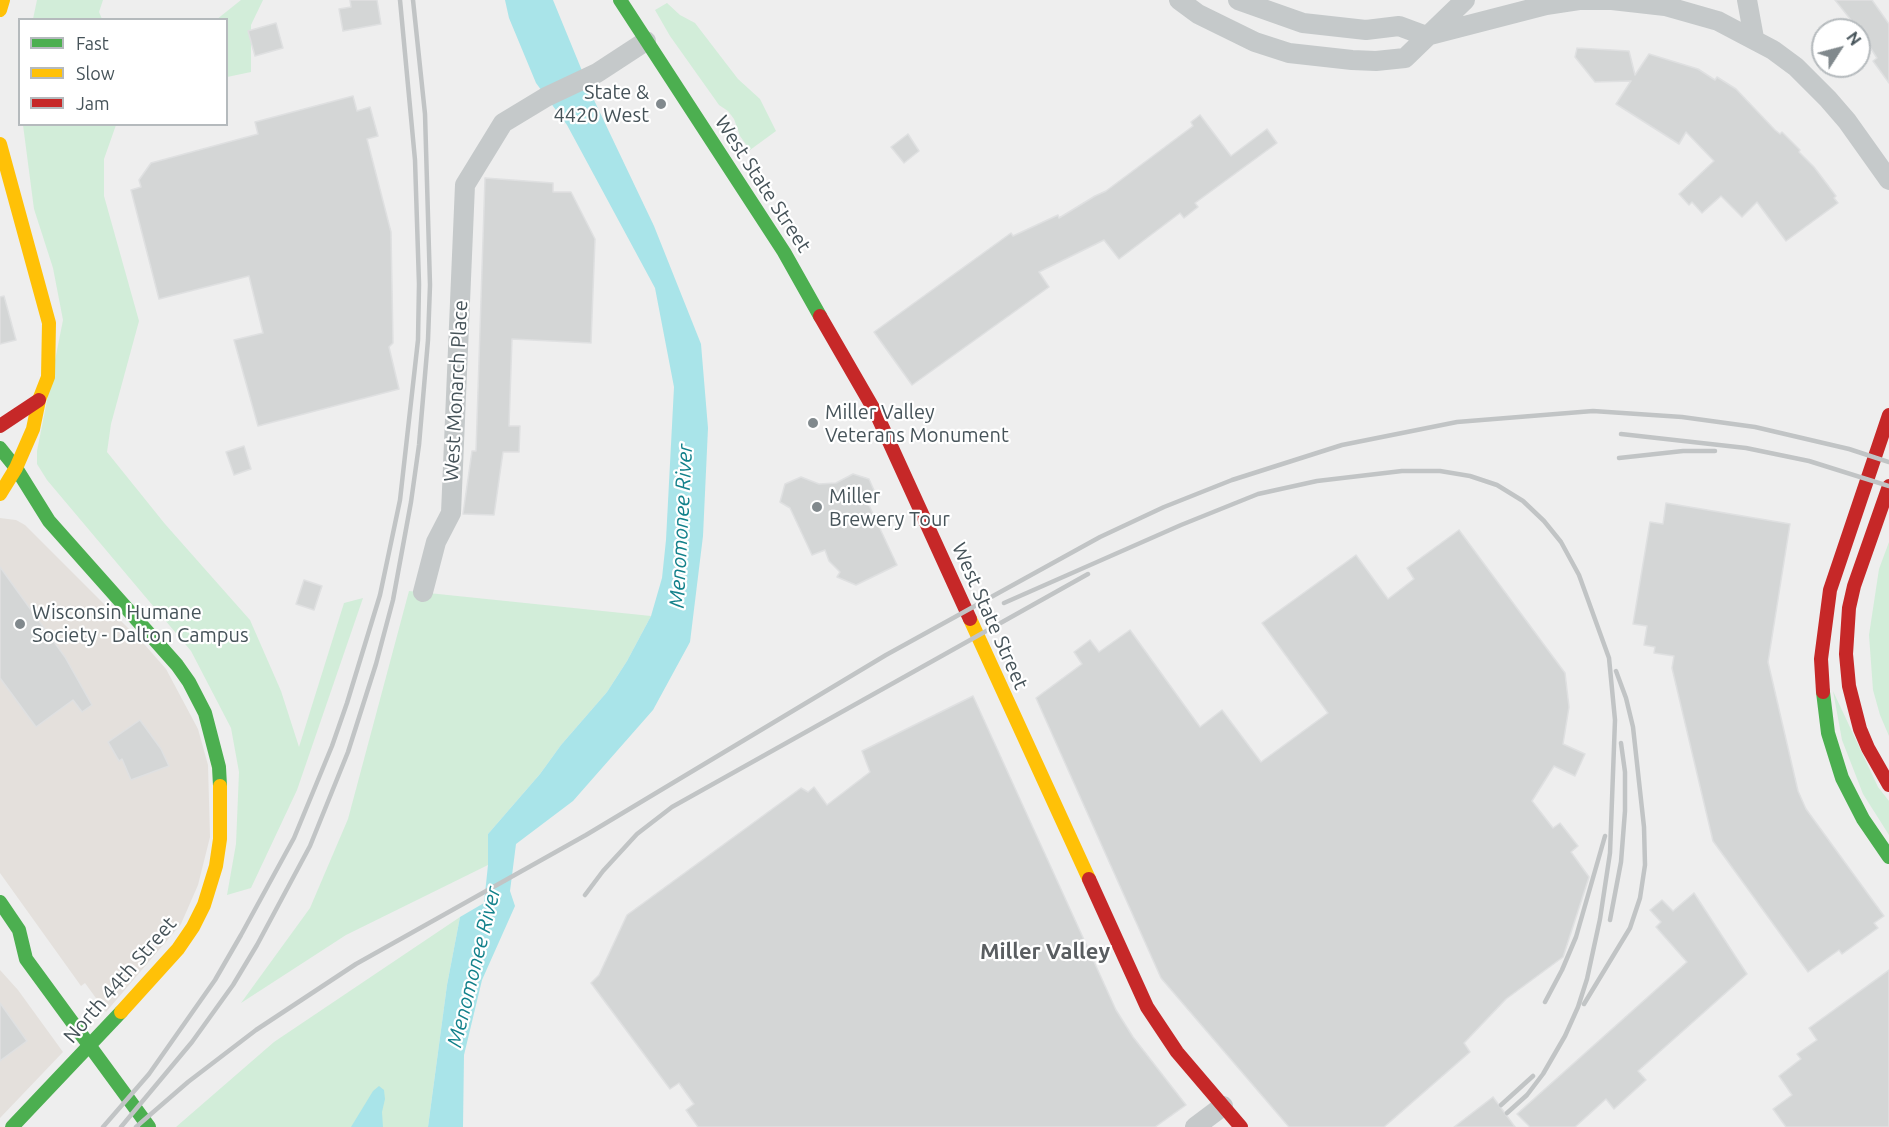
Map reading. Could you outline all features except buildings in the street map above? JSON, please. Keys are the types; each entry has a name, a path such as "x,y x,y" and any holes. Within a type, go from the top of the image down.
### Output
{"main road":[{"path":"0,10 3,0"},
{"name":"West State Street","path":"620,0 784,252 876,413 1147,1007 1178,1052 1241,1127"},
{"path":"0,144 49,323 51,349 48,377 39,400 33,429 16,468 1,491"},
{"path":"0,426 39,400"},
{"path":"1889,415 1849,530 1826,611 1821,659 1828,733 1842,778 1863,819 1889,857"},
{"name":"North 44th Street","path":"0,448 16,468 49,521 177,665 189,682 205,713 210,731 219,767 221,802 220,838 214,874 204,905 188,934 178,949 90,1047 12,1127"},
{"path":"1889,486 1849,608 1846,630 1847,668 1853,707 1868,748 1889,785"},
{"path":"0,902 19,930 26,959 149,1127"},
{"path":"9,951 26,959"}],"street":[{"path":"1179,0 1198,14 1255,42 1289,53 1376,61 1405,58 1465,0"},
{"path":"1238,0 1303,23 1366,30 1399,26 1426,36 1546,5 1579,0 1642,3 1686,11 1718,21 1754,38 1796,68 1828,99 1889,180"},
{"path":"1747,0 1754,38"},
{"name":"West Monarch Place","path":"423,592 436,542 451,513 465,185 502,123 546,97 597,74 646,41"},
{"path":"1,491 49,521"},
{"path":"1196,1127 1223,1106"}],"shaded area":[{"path":"0,518 16,520 25,525 166,669 198,729 208,765 210,837 198,885 181,924 106,1012 85,983 81,986 0,873"},
{"path":"0,970 18,990 63,1052 0,1118"}],"green space":[{"path":"37,0 103,0 99,12 102,18 33,18"},
{"path":"241,0 263,0 251,25 251,72 228,77 228,18 218,18"},
{"path":"667,3 680,15 695,23 738,79 760,99 776,131 750,150 740,136 734,119 719,105 670,36 655,10"},
{"path":"23,126 116,126 104,159 104,196 139,321 111,424 107,452 165,524 250,620 281,691 299,747 344,603 363,598 297,790 251,888 227,895 236,844 239,772 231,728 191,651 47,480 37,464 37,451 63,320 53,268 34,209"},
{"path":"1889,542 1889,736 1873,690 1869,635 1879,569"},
{"path":"409,591 651,616 607,692 488,834 488,865 346,935 241,1003 310,908 348,819"},
{"path":"1833,691 1878,787 1889,801 1889,835 1863,794 1842,740"},
{"path":"460,917 447,985 428,1127 176,1127 274,1042"}],"water":[{"name":"Menomonee River","path":"505,0 553,0 594,100 654,226 701,344 708,428 703,536 690,642 653,710 573,801 516,844 510,891 515,906 482,980 464,1055 463,1127 428,1127 447,985 460,917 484,903 488,834 607,692 627,661 651,616 662,578 666,540 674,387 655,288 567,125 536,83 509,18"},
{"path":"379,1086 384,1090 385,1099 382,1112 383,1127 351,1127 373,1091"}],"railway":[{"path":"103,1127 149,1074 215,980 294,838 332,746 380,595 400,500 418,340 419,284 415,160 400,0"},
{"path":"121,1127 192,1042 233,985 310,846 348,752 376,664 393,600 419,445 430,285 425,114 413,0"},
{"path":"136,1127 188,1082 256,1030 356,964 586,835 886,655 1100,537 1164,507 1232,480 1342,445 1457,422 1593,411 1682,417 1755,427 1849,449 1889,462"},
{"path":"1621,434 1746,448 1809,461 1889,486"},
{"path":"1619,458 1683,451 1715,451"},
{"path":"1004,603 1181,525 1258,494 1317,481 1402,471 1440,471 1470,476 1497,485 1523,501 1544,521 1561,542 1579,575 1609,658 1615,720 1610,853 1600,919 1587,979 1578,1007 1565,1036 1543,1074 1527,1095 1507,1113"},
{"path":"585,895 603,871 637,834 672,807 1088,574"},
{"path":"1584,1004 1630,928 1640,898 1645,865 1644,827 1633,727 1616,671"},
{"path":"1610,920 1621,862 1625,811 1625,772 1621,743"},
{"path":"1545,1002 1576,937 1605,836"},
{"path":"1501,1105 1533,1076"}],"traffic: fast":[{"path":"620,0 784,252 820,316"},
{"path":"0,448 16,468 49,521 177,665 189,682 205,713 219,767 220,786"},
{"path":"1823,692 1828,733 1842,778 1863,819 1889,857"},
{"path":"0,902 19,930 26,959 149,1127"},
{"path":"12,1127 121,1012"}],"traffic: slow":[{"path":"0,10 3,0"},
{"path":"0,144 49,323 48,377 39,400 33,429 16,468"},
{"path":"0,494 16,468"},
{"path":"970,619 1089,879"},
{"path":"121,1012 178,949 204,905 216,866 220,839 220,786"}],"traffic: jam":[{"path":"820,316 876,413 970,619"},
{"path":"0,426 39,400"},
{"path":"1823,692 1821,659 1830,590 1889,415"},
{"path":"1889,486 1854,586 1849,608 1846,654 1849,686 1860,729 1889,785"},
{"path":"1089,879 1147,1007 1177,1052 1241,1127"}],"place":[{"name":"State & 4420 West","path":"661,104"},
{"name":"Miller Valley Veterans Monument","path":"813,423"},
{"name":"Miller Brewery Tour","path":"817,507"},
{"name":"Wisconsin Humane Society - Dalton Campus","path":"20,624"}],"district":[{"name":"Miller Valley","path":"1045,952"}]}
